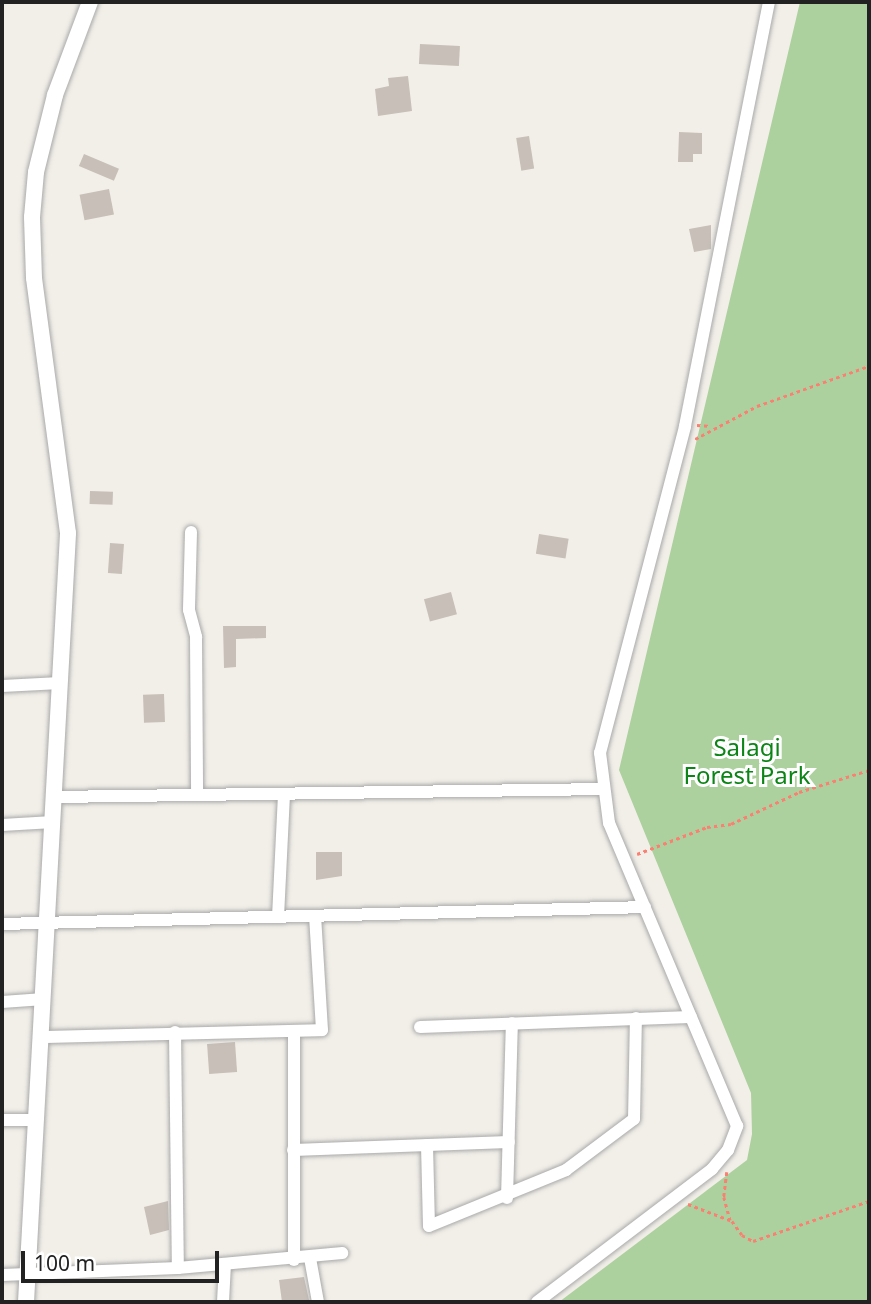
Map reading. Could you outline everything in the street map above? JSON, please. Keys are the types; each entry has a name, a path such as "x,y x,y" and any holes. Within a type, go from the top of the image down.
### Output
{"street":[{"path":"26,1302 68,533 34,278 32,216 36,172 55,95 90,2"},
{"path":"537,1302 712,1169 728,1150 737,1126 609,823 600,753 680,447 769,2"},
{"path":"191,532 189,610 196,637 197,795"},
{"path":"2,686 60,683"},
{"path":"54,797 604,789"},
{"path":"278,917 284,794"},
{"path":"2,825 53,822"},
{"path":"2,924 645,907"},
{"path":"41,1037 322,1030 315,916"},
{"path":"2,1002 44,999"},
{"path":"419,1027 691,1017"},
{"path":"427,1145 429,1226 507,1198 566,1170 634,1119 636,1018"},
{"path":"507,1198 512,1023"},
{"path":"175,1032 178,1268"},
{"path":"294,1032 294,1260"},
{"path":"2,1120 37,1120"},
{"path":"293,1150 509,1142"},
{"path":"2,1275 29,1277 225,1265 342,1253"},
{"path":"310,1258 318,1302"},
{"path":"223,1302 225,1265"}],"path":[{"path":"680,447 757,406 869,366"},
{"path":"624,859 707,827 731,824 799,792 869,770"},
{"path":"728,1150 724,1197 730,1220 742,1235 753,1241 869,1201"},
{"path":"673,1198 730,1220"}],"green space":[{"name":"Salagi Forest Park","path":"800,2 869,2 869,1302 559,1302 747,1160 752,1134 751,1093 619,770"}],"building":[{"path":"420,44 460,46 459,66 419,64"},
{"path":"408,76 412,111 378,116 375,89 389,86 388,78"},
{"path":"679,132 702,133 702,154 693,154 693,162 678,162"},
{"path":"529,136 534,169 521,171 516,138"},
{"path":"84,154 119,169 114,181 79,166"},
{"path":"109,189 114,215 85,220 80,195"},
{"path":"711,225 711,249 694,252 689,229"},
{"path":"90,491 113,492 113,505 90,504"},
{"path":"539,534 569,539 566,558 536,554"},
{"path":"110,543 124,544 122,574 108,573"},
{"path":"451,592 457,614 430,621 424,599"},
{"path":"223,626 266,626 266,638 236,639 236,667 224,668"},
{"path":"164,694 165,722 144,723 143,695"},
{"path":"316,852 342,852 342,876 316,880"},
{"path":"235,1042 237,1072 209,1074 207,1044"},
{"path":"168,1201 169,1230 150,1235 144,1207"},
{"path":"304,1277 309,1300 282,1302 279,1280"}]}
